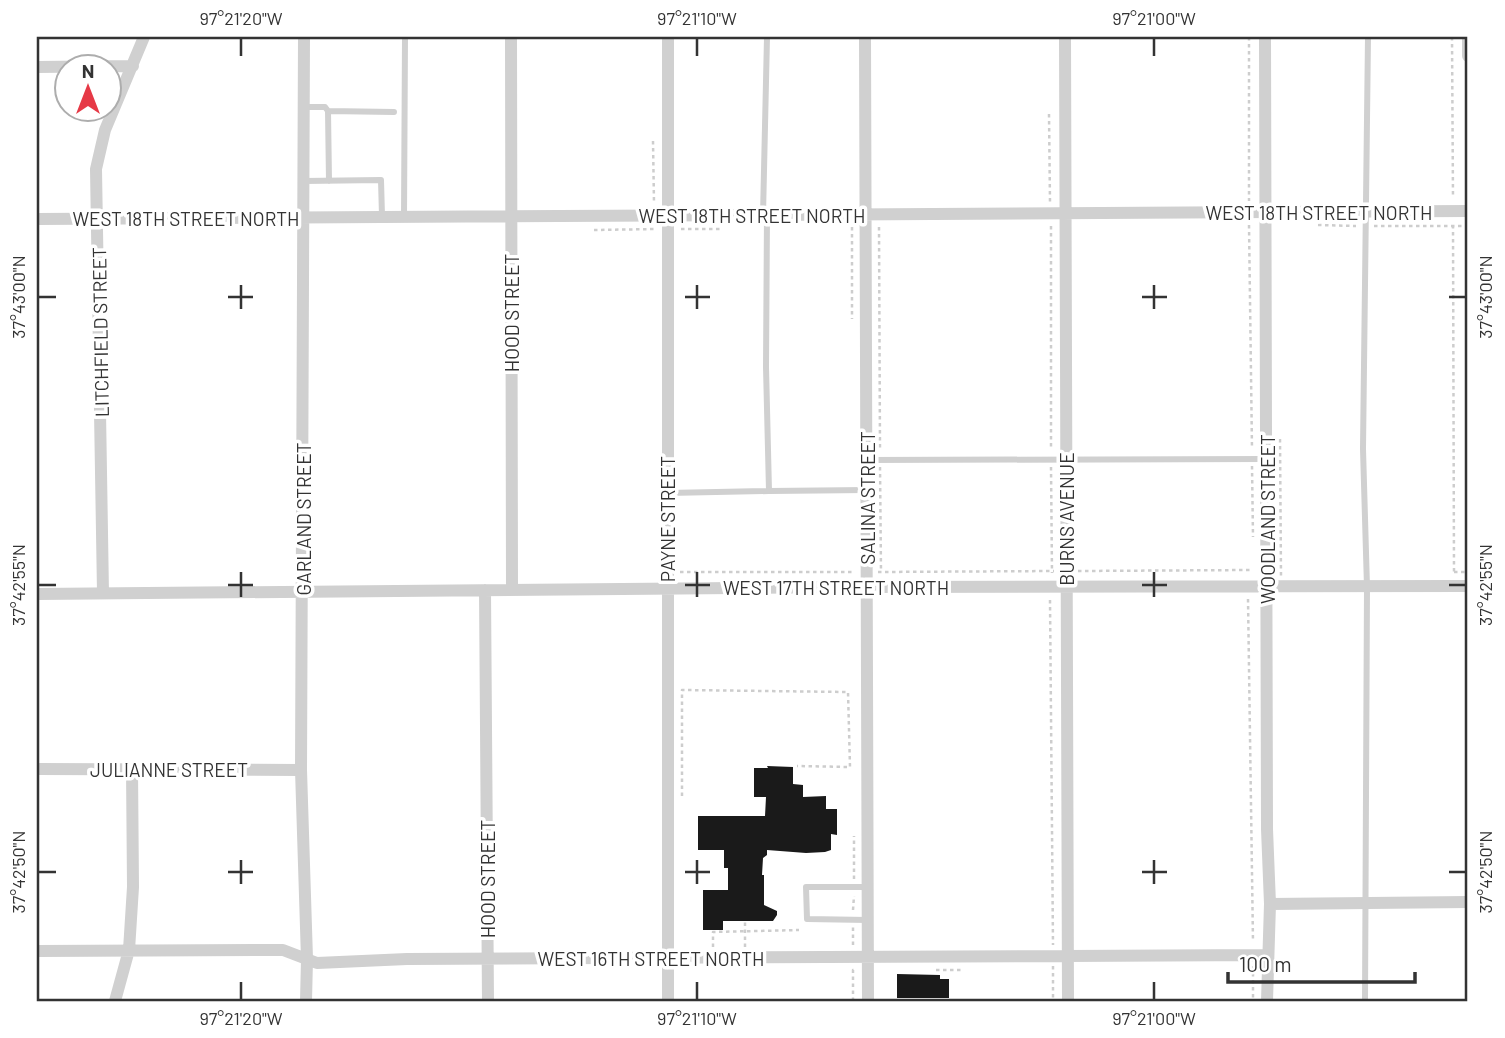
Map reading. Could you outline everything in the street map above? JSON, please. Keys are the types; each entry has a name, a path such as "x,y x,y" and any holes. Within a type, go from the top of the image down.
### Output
{"street":[{"name":"LITCHFIELD STREET","path":"103,593 96,169 99,149 144,37"},
{"name":"GARLAND STREET","path":"304,37 301,770 306,1001"},
{"name":"HOOD STREET","path":"510,37 512,589"},
{"name":"PAYNE STREET","path":"668,37 668,1001"},
{"name":"SALINA STREET","path":"865,37 866,214 874,460 867,490 868,1001"},
{"name":"BURNS AVENUE","path":"1065,37 1068,1001"},
{"name":"WOODLAND STREET","path":"1265,37 1267,829 1270,904 1267,1001"},
{"path":"1468,37 1468,57"},
{"path":"37,66 133,66"},
{"name":"WEST 18TH STREET NORTH","path":"37,219 1468,211"},
{"name":"WEST 17TH STREET NORTH","path":"37,594 667,588 1468,586"},
{"name":"HOOD STREET","path":"485,590 488,1001"},
{"name":"JULIANNE STREET","path":"37,769 301,770"},
{"path":"115,1001 128,950 133,887 132,769"},
{"path":"1270,904 1468,902"},
{"name":"WEST 16TH STREET NORTH","path":"37,951 283,950 317,963 407,959 1267,955"}],"lane":[{"path":"404,217 405,37"},
{"path":"767,37 765,215 769,491"},
{"path":"1365,1001 1367,587 1363,449 1368,37"},
{"path":"304,107 325,107 328,111 394,112"},
{"path":"328,111 329,181"},
{"path":"304,181 381,180 382,217"},
{"path":"874,460 1267,459"},
{"path":"667,494 867,490"},
{"path":"867,887 806,887 806,909 807,919 868,920"}],"path":[{"path":"1249,37 1253,542"},
{"path":"1452,37 1454,572"},
{"path":"1049,114 1051,586"},
{"path":"879,227 874,460 881,572"},
{"path":"1253,570 1248,595 1253,1001"},
{"path":"1038,600 1051,600 1053,1001"},
{"path":"682,798 682,690 848,692 850,766 797,766"},
{"path":"745,922 745,950"},
{"path":"713,950 713,932 799,930"},
{"path":"928,970 964,970"}],"building":[{"path":"767,766 793,767 793,784 803,785 803,797 826,796 826,809 837,809 837,835 831,834 831,850 825,852 767,850 767,855 763,858 762,875 764,905 777,911 773,921 723,921 723,930 703,930 703,890 728,890 728,868 724,868 724,850 698,850 698,816 765,816 766,797 754,797 754,768 768,768"},
{"path":"897,974 940,975 940,979 949,979 949,998 897,998"}]}
